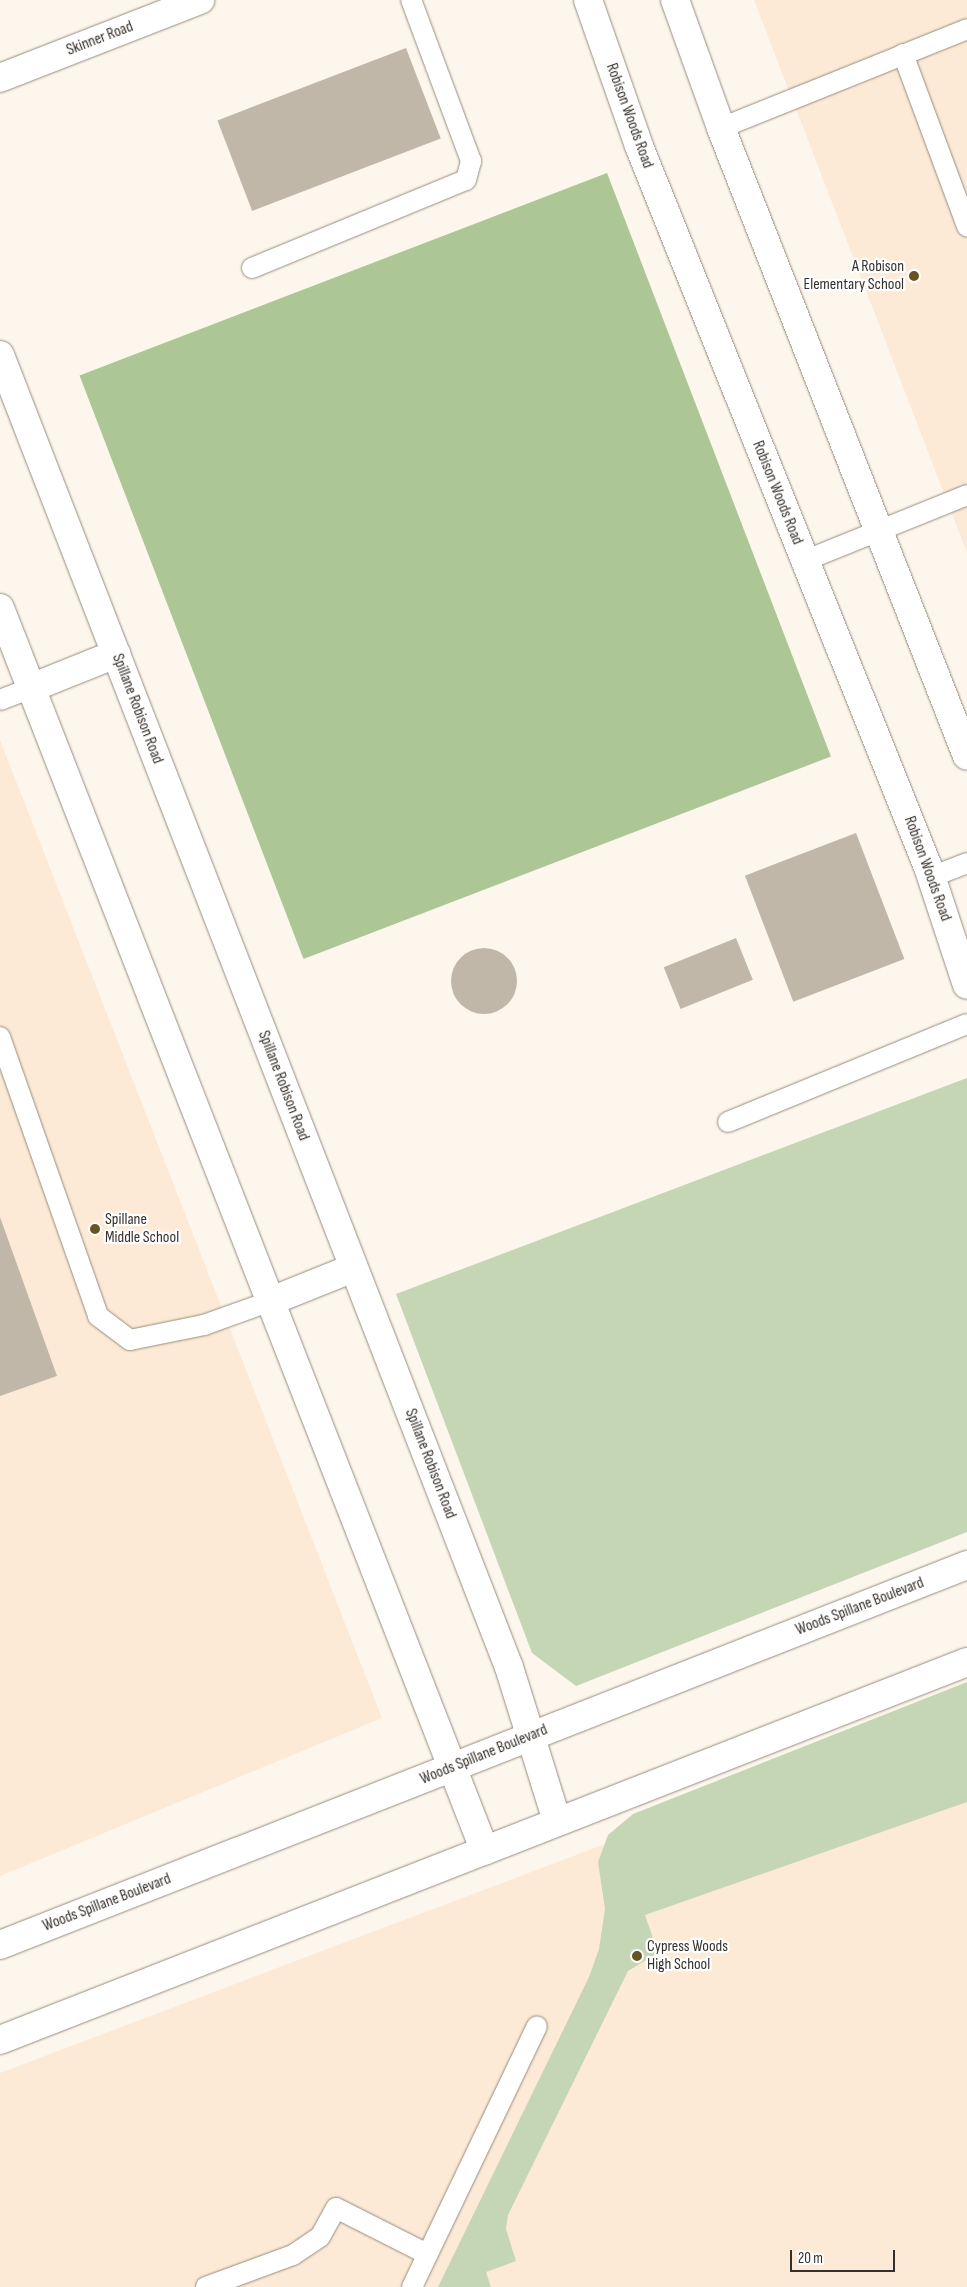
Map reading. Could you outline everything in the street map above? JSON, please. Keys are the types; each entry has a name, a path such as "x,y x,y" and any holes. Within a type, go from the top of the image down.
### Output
{"street":[{"name":"Skinner Road","path":"0,78 200,0"},
{"name":"Robison Woods Road","path":"588,0 639,146 931,877 967,985"},
{"path":"675,0 721,128 967,756"},
{"name":"Spillane Robison Road","path":"0,355 509,1667 557,1821"},
{"path":"0,608 451,1768 485,1851"},
{"path":"31,688 116,654"},
{"path":"271,1301 353,1268"},
{"name":"Woods Spillane Boulevard","path":"0,1945 967,1565"},
{"path":"0,2040 967,1662"}],"lane":[{"path":"252,268 466,180 470,161 411,0"},
{"path":"721,128 967,29"},
{"path":"903,54 967,226"},
{"path":"804,561 879,533 967,495"},
{"path":"0,700 31,688"},
{"path":"931,877 967,862"},
{"path":"728,1122 967,1024"},
{"path":"0,1037 98,1316 130,1340 204,1325 271,1301"},
{"path":"412,2287 537,2026"},
{"path":"206,2287 293,2255 320,2238 336,2208 427,2254"}],"shaded area":[{"name":"A Robison Elementary School","path":"754,0 967,0 967,553"},
{"name":"Spillane Middle School","path":"0,740 382,1718 0,1876"},
{"name":"Cypress Woods High School","path":"967,1707 967,2287 0,2287 0,2073"}],"green space":[{"path":"607,173 831,756 304,959 80,375"},
{"path":"967,1078 967,1532 576,1686 532,1653 396,1294"},
{"path":"967,1682 967,1802 645,1915 658,1953 628,1971 508,2215 506,2229 516,2261 486,2272 491,2287 438,2287 589,1977 599,1949 605,1909 598,1862 608,1835 633,1814"}],"building":[{"path":"406,48 441,139 252,211 217,120"},
{"path":"856,833 904,959 793,1002 745,876"},
{"path":"736,938 753,980 681,1009 664,967"},
{"path":"484,948 497,951 507,958 514,968 517,981 514,994 507,1004 497,1011 484,1014 471,1011 461,1004 454,994 451,981 454,968 461,958 471,951"},
{"path":"0,1217 57,1376 0,1396"}],"place":[{"name":"A Robison Elementary School","path":"914,276"},
{"name":"Spillane Middle School","path":"95,1229"},
{"name":"Cypress Woods High School","path":"637,1956"}]}
